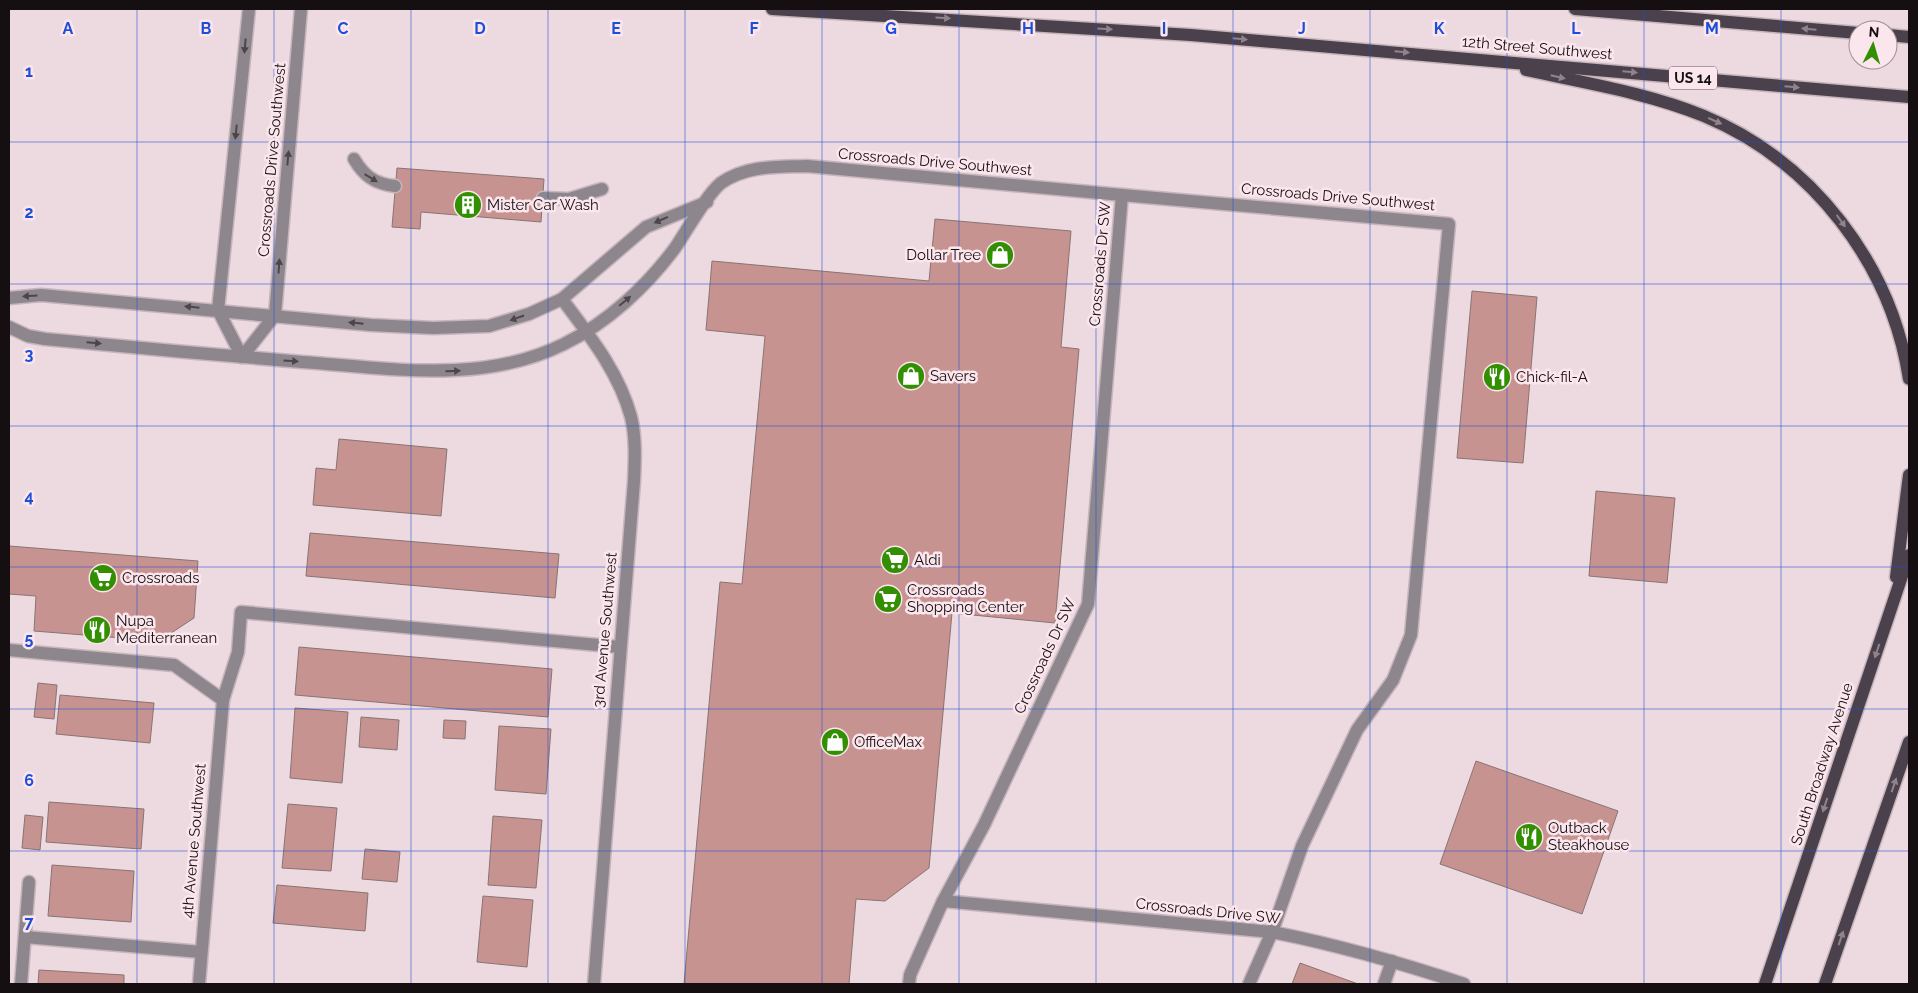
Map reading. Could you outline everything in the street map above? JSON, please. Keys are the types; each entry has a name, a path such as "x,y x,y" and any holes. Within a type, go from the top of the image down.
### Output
{"main road":[{"name":"12th Street Southwest","path":"772,9 1181,34 1909,97"},
{"path":"1575,9 1848,32"},
{"path":"1477,59 1678,107 1740,132 1788,166 1834,212 1862,252 1896,322 1909,378"},
{"path":"1892,604 1909,475"},
{"name":"South Broadway Avenue","path":"1765,981 1909,555"},
{"path":"1825,984 1909,742"}],"street":[{"path":"242,357 218,310 249,9"},
{"name":"Crossroads Drive Southwest","path":"275,315 301,9"},
{"path":"354,159 367,177 375,182 395,186"},
{"name":"Crossroads Drive Southwest","path":"242,357 429,371 473,370 497,367 526,359 563,344 586,331 623,303 653,275 676,247 720,184 739,174 769,167 807,166 1449,224 1411,636 1393,680 1356,730 1302,846 1272,932"},
{"path":"543,198 569,198 602,189"},
{"name":"Crossroads Dr SW","path":"908,984 910,975 943,902 984,825 1088,604 1122,194"},
{"name":"Crossroads Drive Southwest","path":"9,298 41,295 371,325 463,328 504,322 562,298 646,227 707,202"},
{"name":"3rd Avenue Southwest","path":"562,298 615,376 626,402 634,434 634,481 594,984"},
{"path":"242,357 275,315"},
{"path":"9,327 28,336 45,339 242,357"},
{"name":"4th Avenue Southwest","path":"199,984 223,700 238,652 241,612 620,647"},
{"path":"9,650 174,665 223,700"},
{"path":"21,984 29,882"},
{"name":"Crossroads Drive SW","path":"943,902 1272,932 1322,942 1392,961 1464,984"},
{"path":"1249,984 1272,932"},
{"path":"24,937 201,952"},
{"path":"1384,984 1392,961"}],"building":[{"name":"Mister Car Wash","path":"397,168 544,179 541,222 421,212 420,229 392,227"},
{"name":"Crossroads Shopping Center","path":"935,219 1071,231 1061,347 1079,349 1055,623 952,613 929,868 885,901 856,899 849,984 684,984 720,582 742,584 765,336 706,330 712,261 929,281"},
{"name":"Chick-fil-A","path":"1472,291 1537,297 1523,463 1457,458"},
{"path":"339,439 447,449 441,516 313,505 316,468 336,470"},
{"path":"1596,491 1675,498 1667,583 1589,576"},
{"path":"310,533 559,554 555,598 306,576"},
{"name":"Crossroads","path":"9,546 198,561 194,618 159,641 34,631 36,596 9,594"},
{"path":"299,647 552,669 548,717 295,695"},
{"path":"38,683 57,685 54,719 34,717"},
{"path":"60,695 154,703 150,743 56,734"},
{"path":"295,708 348,712 342,783 290,778"},
{"path":"361,717 399,720 397,750 359,747"},
{"path":"444,720 466,721 465,739 443,738"},
{"path":"499,726 551,729 546,794 495,790"},
{"name":"Outback Steakhouse","path":"1476,761 1618,811 1582,914 1440,864"},
{"path":"49,802 144,809 141,849 46,842"},
{"path":"288,804 337,808 331,871 282,868"},
{"path":"25,815 43,817 40,850 22,848"},
{"path":"493,816 542,820 536,888 488,885"},
{"path":"365,849 400,852 397,882 362,879"},
{"path":"52,865 134,871 131,922 48,916"},
{"path":"277,885 368,893 365,931 273,923"},
{"path":"483,896 533,900 527,967 477,962"},
{"path":"1300,963 1358,984 1292,984"},
{"path":"39,970 124,975 124,984 38,984"}],"place":[{"name":"Mister Car Wash","path":"468,205"},
{"name":"Dollar Tree","path":"1000,255"},
{"name":"Savers","path":"911,376"},
{"name":"Chick-fil-A","path":"1497,377"},
{"name":"Aldi","path":"895,560"},
{"name":"Crossroads","path":"103,578"},
{"name":"Crossroads Shopping Center","path":"888,599"},
{"name":"Nupa Mediterranean","path":"97,630"},
{"name":"OfficeMax","path":"835,742"},
{"name":"Outback Steakhouse","path":"1529,837"}]}
